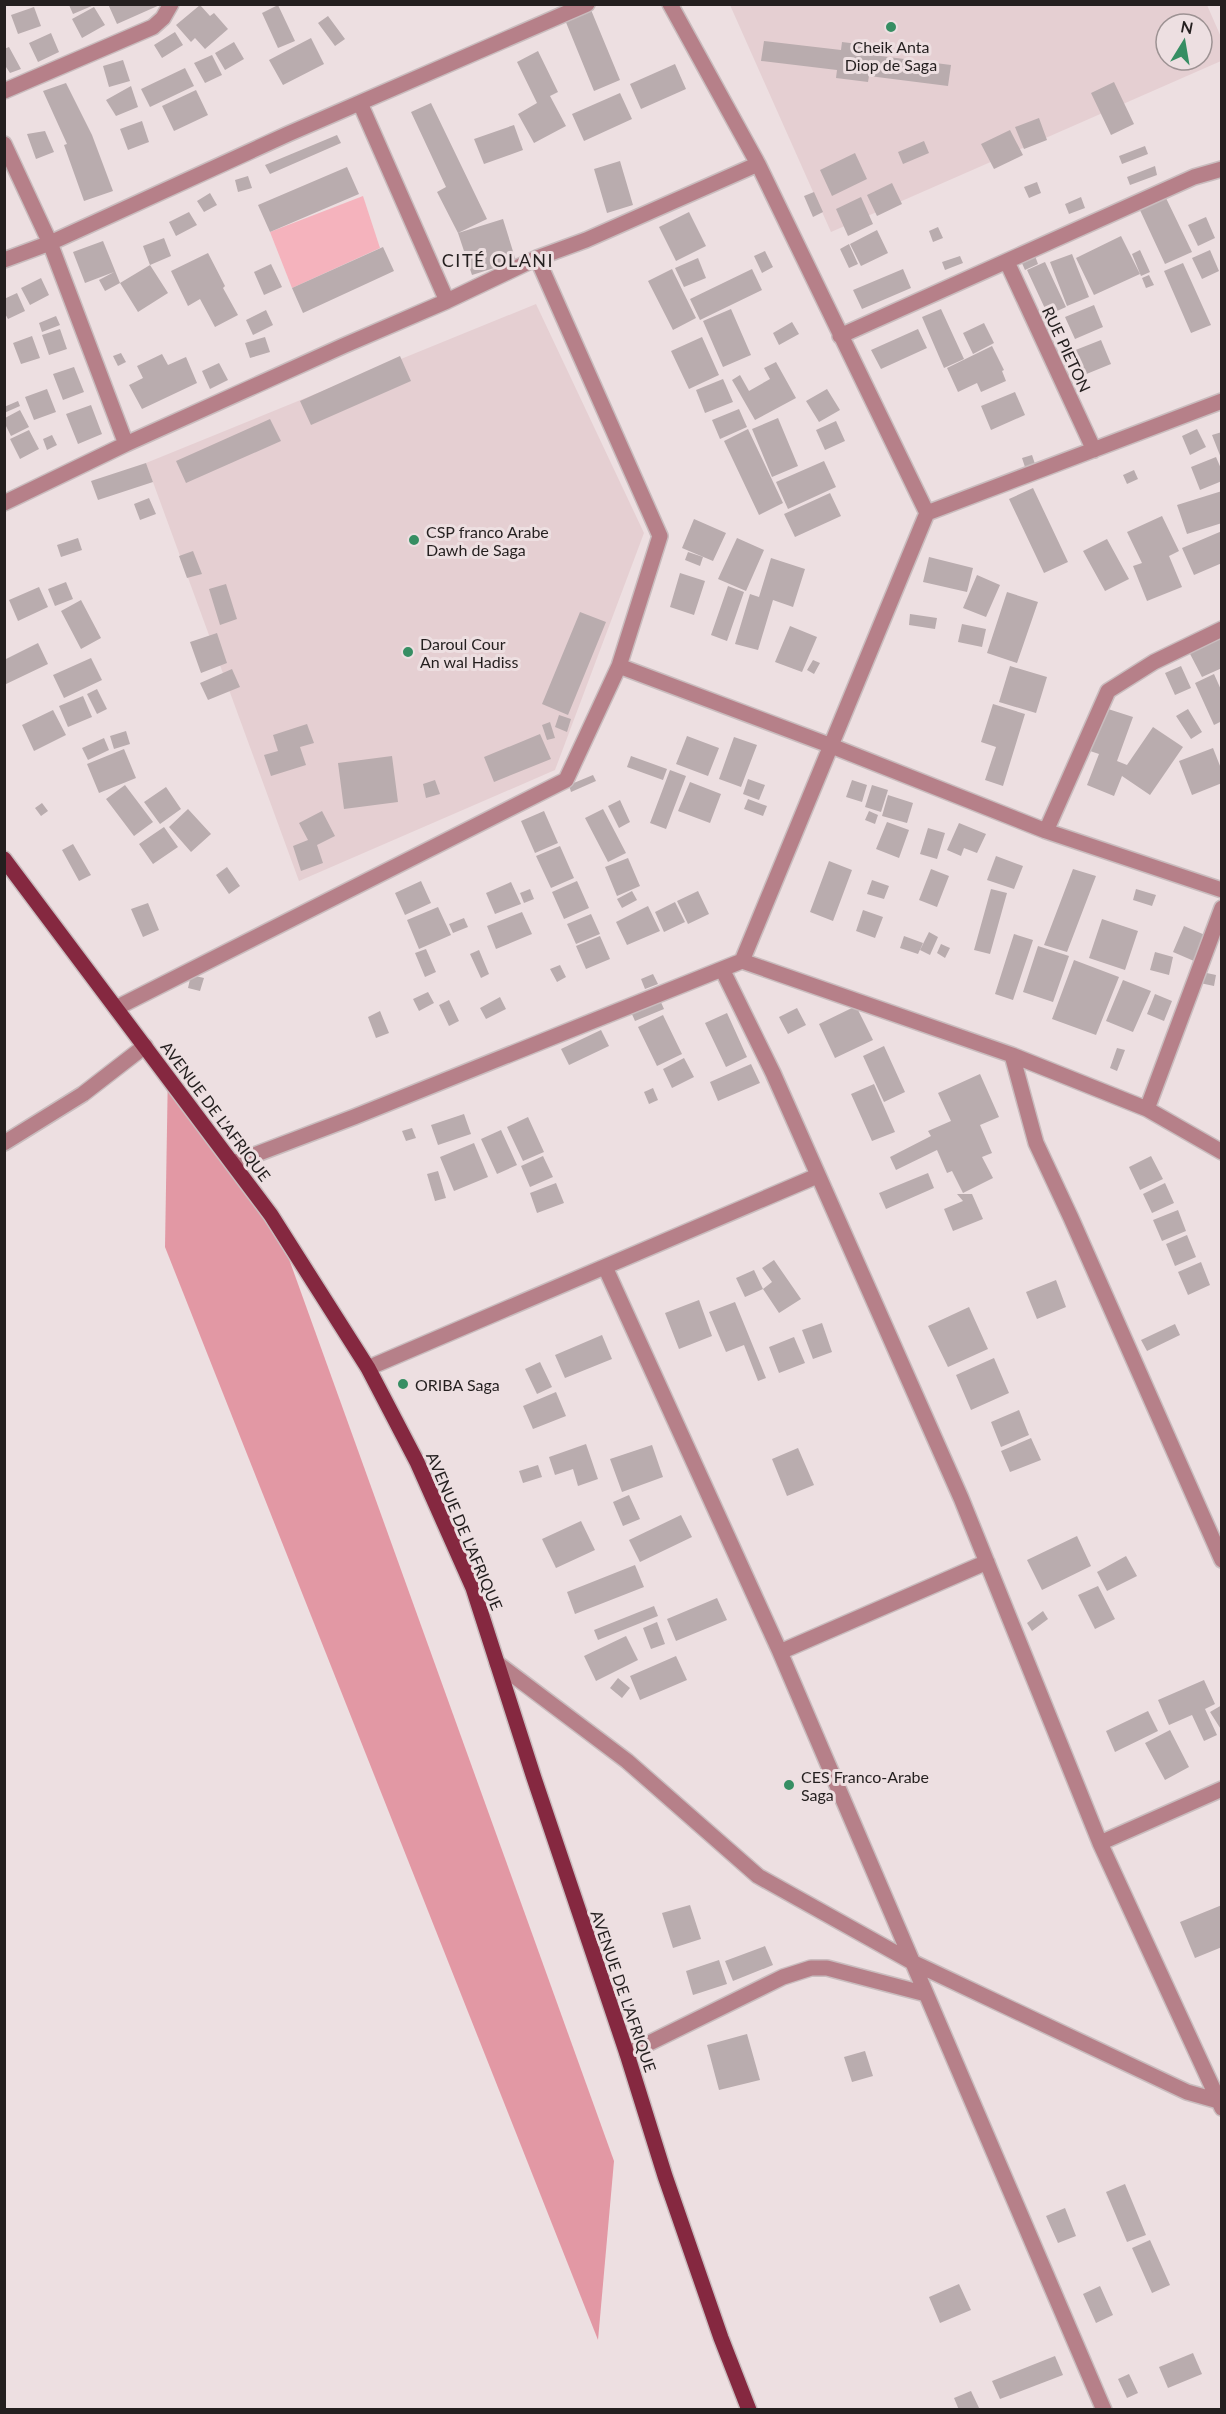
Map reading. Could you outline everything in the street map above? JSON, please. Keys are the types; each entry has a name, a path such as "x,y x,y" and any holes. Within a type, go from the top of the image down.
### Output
{"main road":[{"name":"AVENUE DE L'AFRIQUE","path":"4,859 233,1163 291,1245 368,1368 417,1462 473,1588 665,2176 721,2338 749,2409"}],"street":[{"path":"4,91 153,27 163,18 171,4"},
{"path":"4,260 50,243 360,103 587,4"},
{"path":"670,4 758,164 927,513"},
{"path":"360,103 447,301"},
{"path":"4,144 50,243 126,444"},
{"path":"4,504 126,444 447,301 537,258 586,240 758,164"},
{"path":"840,336 1194,177 1221,169"},
{"path":"116,1008 566,780 619,666 660,536 537,258"},
{"name":"RUE PIETON","path":"1007,262 1094,450"},
{"path":"742,961 829,745 927,513 1221,401"},
{"path":"1046,831 1108,691 1154,662 1221,629"},
{"path":"619,666 829,745 1046,831 1221,890"},
{"path":"1147,1109 1221,908"},
{"path":"233,1163 354,1117 742,961 1012,1055 1147,1109 1221,1152"},
{"path":"722,969 773,1073 961,1498 1100,1843 1221,2104"},
{"path":"4,1143 83,1094 145,1046"},
{"path":"1012,1055 1036,1143 1221,1560"},
{"path":"368,1368 817,1176"},
{"path":"605,1266 780,1652 1104,2409"},
{"path":"780,1652 987,1562"},
{"path":"497,1663 627,1761 758,1876 912,1962 1187,2092 1221,2104"},
{"path":"1100,1843 1221,1789"},
{"path":"627,2054 783,1977 811,1968 827,1968 926,1994"}],"shaded area":[{"path":"730,5 1207,5 1210,12 1154,12 1154,72 1196,72 831,232"},
{"path":"1214,21 1221,37 1221,61 1214,64"},
{"path":"363,196 380,248 292,288 270,232"},
{"name":"Daroul Cour An wal Hadiss","path":"536,304 644,533 555,770 299,881 146,463"},
{"path":"168,1068 289,1259 614,2161 598,2340 165,1247"}],"building":[{"path":"108,4 162,4 117,24"},
{"path":"69,5 94,5 73,14"},
{"path":"200,5 210,16 214,13 228,29 205,49 195,38 191,42 176,25"},
{"path":"278,5 295,41 278,48 262,13"},
{"path":"589,5 620,80 594,91 563,15"},
{"path":"34,7 41,26 18,34 11,15"},
{"path":"94,7 105,25 82,38 72,19"},
{"path":"328,16 345,39 335,46 318,23"},
{"path":"175,32 183,45 162,58 154,45"},
{"path":"51,33 59,52 38,62 29,43"},
{"path":"311,38 324,64 283,85 269,60"},
{"path":"764,41 841,50 842,42 874,46 873,55 951,65 948,86 869,76 868,82 836,78 837,70 761,61"},
{"path":"234,42 244,59 225,70 215,53"},
{"path":"9,47 21,69 10,73 4,64 4,49"},
{"path":"538,51 558,92 550,96 566,126 534,143 518,114 537,103 517,62"},
{"path":"212,55 222,75 205,83 194,63"},
{"path":"123,60 130,81 109,87 103,66"},
{"path":"675,64 686,89 641,109 630,84"},
{"path":"185,68 194,86 150,107 141,89"},
{"path":"1114,82 1134,124 1111,135 1091,93"},
{"path":"66,83 92,135 113,191 84,201 64,145 67,144 43,91"},
{"path":"131,86 138,107 116,116 106,100"},
{"path":"196,90 208,115 174,131 162,106"},
{"path":"620,93 632,119 584,141 572,114"},
{"path":"431,103 487,219 458,233 437,192 446,187 411,112"},
{"path":"1039,118 1047,140 1024,149 1015,127"},
{"path":"142,121 149,142 128,150 120,129"},
{"path":"514,125 523,150 484,164 474,139"},
{"path":"1010,130 1023,155 994,169 981,144"},
{"path":"45,131 54,152 36,159 27,134"},
{"path":"337,135 341,143 270,174 265,165"},
{"path":"924,141 929,153 903,164 898,152"},
{"path":"1145,146 1148,154 1122,164 1119,156"},
{"path":"855,153 867,179 832,196 820,170"},
{"path":"620,161 633,205 607,213 594,169"},
{"path":"1155,166 1157,175 1130,185 1127,177"},
{"path":"347,167 359,194 270,232 258,205"},
{"path":"248,176 252,188 238,192 235,180"},
{"path":"1037,182 1041,193 1029,198 1024,187"},
{"path":"892,183 902,204 877,216 867,195"},
{"path":"814,192 823,212 813,217 804,196"},
{"path":"210,193 217,205 204,212 197,201"},
{"path":"1165,196 1192,252 1165,264 1139,208"},
{"path":"861,197 873,224 848,236 836,209"},
{"path":"1081,197 1085,208 1069,214 1065,204"},
{"path":"189,212 197,225 176,236 169,222"},
{"path":"689,212 706,246 676,261 659,227"},
{"path":"1206,217 1215,238 1198,246 1188,225"},
{"path":"503,219 516,261 472,275 458,233"},
{"path":"938,227 943,238 933,242 929,231"},
{"path":"877,230 888,253 861,266 850,244"},
{"path":"1121,236 1140,274 1094,295 1076,258"},
{"path":"164,238 171,256 150,265 143,246"},
{"path":"103,241 120,283 105,291 99,280 114,272 85,283 73,252"},
{"path":"849,244 858,264 849,268 840,249"},
{"path":"383,247 394,271 303,313 292,288"},
{"path":"1140,250 1150,272 1141,276 1132,254"},
{"path":"1210,250 1219,271 1202,279 1192,258"},
{"path":"765,251 773,267 762,273 754,256"},
{"path":"208,253 238,315 215,327 200,299 188,306 171,271"},
{"path":"1072,254 1089,297 1067,306 1050,262"},
{"path":"960,256 963,263 945,270 942,262"},
{"path":"1035,256 1038,264 1025,270 1021,261"},
{"path":"698,258 706,278 684,287 675,268"},
{"path":"1045,262 1066,307 1048,315 1027,270"},
{"path":"1183,263 1211,325 1191,333 1164,271"},
{"path":"271,264 282,287 264,295 254,272"},
{"path":"150,265 168,293 138,312 120,283"},
{"path":"672,269 696,318 673,330 648,281"},
{"path":"752,269 762,290 700,320 690,299"},
{"path":"903,269 911,288 862,309 853,290"},
{"path":"1149,275 1154,285 1146,288 1142,278"},
{"path":"41,278 49,295 30,305 21,288"},
{"path":"17,293 25,311 8,319 4,312 4,299"},
{"path":"1094,305 1103,327 1075,339 1065,317"},
{"path":"731,309 751,355 723,367 703,321"},
{"path":"941,309 964,359 944,368 922,317"},
{"path":"266,310 273,325 253,335 246,320"},
{"path":"56,316 60,325 42,332 39,323"},
{"path":"792,322 799,334 779,345 773,333"},
{"path":"984,323 994,343 973,354 963,333"},
{"path":"60,329 67,349 49,355 42,335"},
{"path":"918,329 927,348 881,369 871,350"},
{"path":"32,336 40,358 21,364 13,343"},
{"path":"265,337 270,352 250,358 245,343"},
{"path":"702,337 719,375 689,389 671,351"},
{"path":"1101,340 1111,364 1084,375 1073,351"},
{"path":"992,346 1004,370 1002,371 1006,381 981,392 977,383 958,392 947,368"},
{"path":"121,353 126,362 118,366 113,356"},
{"path":"162,354 168,365 186,357 197,383 142,409 129,385 143,378 137,366"},
{"path":"400,356 411,381 311,425 300,401"},
{"path":"776,362 796,398 755,420 732,380 740,375 749,391 770,379 764,368"},
{"path":"219,363 228,380 210,389 202,371"},
{"path":"74,367 84,392 63,400 53,374"},
{"path":"723,379 733,402 705,413 696,390"},
{"path":"47,389 56,412 34,420 25,397"},
{"path":"827,389 840,410 819,422 806,401"},
{"path":"1015,392 1025,415 991,430 981,406"},
{"path":"18,401 20,406 4,413 4,407"},
{"path":"91,405 102,434 78,444 66,414"},
{"path":"739,409 747,427 720,439 712,420"},
{"path":"20,410 29,427 11,436 5,424 5,418"},
{"path":"778,418 798,466 772,477 752,429"},
{"path":"270,419 281,441 186,483 176,461"},
{"path":"836,421 845,441 825,450 816,430"},
{"path":"748,429 783,503 759,515 724,441"},
{"path":"1197,429 1206,447 1190,455 1182,436"},
{"path":"29,430 39,449 20,459 10,439"},
{"path":"1222,432 1222,458 1221,458 1212,435"},
{"path":"52,435 57,445 47,450 43,439"},
{"path":"1032,455 1036,467 1026,470 1022,458"},
{"path":"1216,457 1222,471 1222,481 1200,490 1191,467"},
{"path":"824,461 836,487 788,509 776,482"},
{"path":"146,463 153,482 98,500 91,481"},
{"path":"1134,470 1138,479 1127,484 1123,475"},
{"path":"1033,488 1068,562 1044,573 1009,499"},
{"path":"1222,491 1222,523 1187,534 1177,505"},
{"path":"830,493 841,516 795,537 784,514"},
{"path":"149,498 156,514 140,520 134,504"},
{"path":"1162,516 1179,551 1169,556 1182,587 1147,601 1133,566 1142,563 1127,532"},
{"path":"694,519 726,533 713,561 682,548"},
{"path":"1222,531 1222,563 1194,575 1182,548"},
{"path":"78,538 82,550 61,557 57,545"},
{"path":"737,538 764,550 746,591 718,579"},
{"path":"1107,539 1129,579 1105,591 1083,551"},
{"path":"193,551 202,574 187,578 179,556"},
{"path":"688,552 703,557 700,566 685,560"},
{"path":"929,557 973,568 967,592 923,582"},
{"path":"771,558 805,569 793,607 773,600 758,650 735,644 750,594 759,597"},
{"path":"680,573 705,581 694,615 670,607"},
{"path":"977,575 1000,585 986,617 963,608"},
{"path":"66,582 73,599 55,606 48,589"},
{"path":"226,584 237,619 220,625 209,589"},
{"path":"728,586 744,592 727,641 711,635"},
{"path":"39,587 48,607 18,621 9,600"},
{"path":"1007,592 1038,602 1017,663 987,653"},
{"path":"81,600 101,638 81,649 61,611"},
{"path":"580,612 606,622 568,715 542,704"},
{"path":"910,614 937,618 935,629 909,625"},
{"path":"962,624 986,629 982,647 958,642"},
{"path":"790,626 817,637 802,672 775,662"},
{"path":"217,633 227,663 201,673 190,642"},
{"path":"1218,635 1222,642 1222,668 1202,677 1188,650"},
{"path":"38,643 48,664 4,685 4,660"},
{"path":"91,658 102,680 64,698 53,675"},
{"path":"813,660 820,663 814,674 807,670"},
{"path":"1010,666 1047,677 1036,713 999,702"},
{"path":"1181,666 1191,688 1175,695 1165,673"},
{"path":"232,669 240,687 208,700 200,683"},
{"path":"1214,674 1222,692 1222,721 1214,725 1195,683"},
{"path":"97,689 107,709 97,714 87,694"},
{"path":"83,696 92,717 68,727 59,706"},
{"path":"993,704 1025,714 1003,786 985,780 996,747 981,742"},
{"path":"1105,708 1133,717 1117,761 1127,765 1153,727 1183,747 1150,795 1122,776 1114,796 1087,785 1099,754 1090,751"},
{"path":"1188,709 1202,732 1191,739 1176,716"},
{"path":"53,710 66,735 34,751 22,725"},
{"path":"559,715 571,719 567,732 555,727"},
{"path":"550,722 555,738 547,740 542,725"},
{"path":"307,724 314,743 300,747 306,765 271,776 264,755 278,751 273,735"},
{"path":"126,731 130,744 114,749 110,736"},
{"path":"540,734 551,759 494,782 484,757"},
{"path":"687,736 719,748 708,776 676,764"},
{"path":"734,737 757,745 741,787 719,779"},
{"path":"104,738 109,750 88,760 82,748"},
{"path":"1213,748 1222,771 1222,783 1192,795 1179,761"},
{"path":"124,749 136,778 99,793 87,764"},
{"path":"392,756 398,802 344,809 338,763"},
{"path":"631,756 667,769 663,780 627,767"},
{"path":"670,770 686,776 666,829 650,823"},
{"path":"593,775 596,781 571,792 569,785"},
{"path":"748,779 765,785 759,800 743,794"},
{"path":"435,780 440,794 426,798 423,784"},
{"path":"852,780 867,785 862,802 846,797"},
{"path":"690,782 721,794 710,823 678,811"},
{"path":"125,785 153,822 134,836 106,799"},
{"path":"872,785 888,790 881,812 865,807"},
{"path":"166,787 181,809 160,824 144,802"},
{"path":"888,795 913,803 907,823 882,816"},
{"path":"748,799 767,806 763,816 744,809"},
{"path":"620,800 630,822 619,828 608,806"},
{"path":"42,803 48,811 41,816 35,808"},
{"path":"188,809 211,834 191,852 169,827"},
{"path":"603,809 626,853 608,862 585,818"},
{"path":"322,811 335,836 317,845 323,863 301,871 293,846 308,840 299,823"},
{"path":"544,811 558,843 535,853 521,821"},
{"path":"869,811 878,815 875,824 865,820"},
{"path":"887,822 909,830 899,858 876,849"},
{"path":"959,823 986,834 977,853 964,848 961,856 947,850"},
{"path":"164,827 178,847 153,864 139,844"},
{"path":"928,828 945,833 937,859 920,854"},
{"path":"73,844 91,875 79,881 62,850"},
{"path":"560,846 574,878 551,888 536,856"},
{"path":"996,856 1023,866 1014,889 987,880"},
{"path":"628,858 640,886 617,896 605,867"},
{"path":"829,861 852,870 833,921 810,912"},
{"path":"227,867 240,886 229,894 216,875"},
{"path":"931,869 949,876 937,907 919,900"},
{"path":"1073,869 1096,876 1067,952 1044,945"},
{"path":"872,880 889,886 884,899 867,894"},
{"path":"421,881 431,903 405,915 395,893"},
{"path":"577,881 589,908 564,919 552,892"},
{"path":"511,882 521,904 495,914 486,893"},
{"path":"530,889 534,899 524,903 520,893"},
{"path":"991,889 1007,893 990,954 974,950"},
{"path":"1136,889 1156,895 1152,906 1133,900"},
{"path":"632,891 637,900 622,908 617,899"},
{"path":"698,891 709,914 688,924 677,901"},
{"path":"675,902 685,922 664,932 655,912"},
{"path":"148,903 159,930 143,937 131,909"},
{"path":"648,906 660,931 627,945 616,922"},
{"path":"438,907 451,935 419,949 407,920"},
{"path":"863,910 883,917 875,938 856,931"},
{"path":"522,912 532,934 496,949 487,926"},
{"path":"591,914 600,934 576,944 567,924"},
{"path":"464,918 468,927 453,933 449,924"},
{"path":"1102,919 1138,931 1125,970 1089,958"},
{"path":"1184,926 1205,935 1194,961 1173,952"},
{"path":"929,932 938,937 930,955 920,950"},
{"path":"1014,934 1033,940 1013,1000 995,994"},
{"path":"600,936 610,959 586,969 576,946"},
{"path":"904,936 923,943 918,954 900,948"},
{"path":"941,944 950,948 945,958 937,953"},
{"path":"1038,946 1069,956 1053,1002 1023,992"},
{"path":"426,949 436,972 425,977 415,953"},
{"path":"479,950 489,974 481,978 470,954"},
{"path":"1155,952 1173,957 1169,975 1150,970"},
{"path":"1074,960 1119,977 1096,1035 1052,1019"},
{"path":"560,965 566,977 557,982 550,969"},
{"path":"1202,972 1216,975 1214,986 1200,983"},
{"path":"653,974 658,984 645,989 641,979"},
{"path":"191,975 204,978 200,991 188,988"},
{"path":"1123,980 1151,991 1133,1032 1106,1021"},
{"path":"428,992 434,1003 419,1011 413,999"},
{"path":"1155,994 1172,1001 1164,1021 1147,1014"},
{"path":"500,997 506,1009 486,1019 480,1008"},
{"path":"449,1000 459,1021 449,1026 439,1005"},
{"path":"660,1000 664,1009 635,1021 631,1012"},
{"path":"856,1006 873,1040 835,1058 819,1024"},
{"path":"797,1008 806,1025 788,1034 779,1017"},
{"path":"380,1011 389,1033 376,1038 368,1017"},
{"path":"727,1013 747,1057 726,1067 705,1023"},
{"path":"663,1015 682,1054 657,1066 638,1027"},
{"path":"601,1030 609,1046 569,1065 561,1049"},
{"path":"884,1046 905,1092 884,1102 863,1056"},
{"path":"1117,1048 1125,1050 1117,1071 1110,1068"},
{"path":"684,1058 694,1077 672,1088 663,1069"},
{"path":"751,1064 760,1083 718,1101 710,1082"},
{"path":"980,1074 999,1117 980,1125 992,1153 982,1157 993,1178 963,1193 952,1171 947,1173 937,1150 896,1170 890,1157 931,1136 928,1131 951,1121 938,1093"},
{"path":"874,1084 895,1132 872,1141 851,1094"},
{"path":"653,1088 658,1100 649,1104 644,1092"},
{"path":"464,1114 471,1134 438,1145 431,1125"},
{"path":"528,1117 544,1152 523,1161 507,1127"},
{"path":"412,1128 416,1138 406,1141 402,1131"},
{"path":"501,1130 517,1165 497,1174 481,1139"},
{"path":"474,1143 488,1177 454,1191 440,1157"},
{"path":"543,1156 553,1177 530,1187 521,1166"},
{"path":"1151,1156 1163,1179 1140,1190 1129,1167"},
{"path":"438,1171 446,1198 435,1201 427,1174"},
{"path":"928,1173 934,1188 886,1209 879,1193"},
{"path":"556,1183 564,1203 537,1213 530,1193"},
{"path":"1165,1183 1174,1203 1152,1213 1143,1194"},
{"path":"957,1194 972,1194 983,1219 953,1231 944,1209 963,1201"},
{"path":"1178,1210 1186,1231 1162,1241 1153,1220"},
{"path":"1187,1235 1196,1257 1175,1266 1166,1244"},
{"path":"774,1260 801,1299 779,1313 763,1289 772,1282 762,1268"},
{"path":"1201,1262 1210,1285 1188,1295 1178,1272"},
{"path":"754,1270 763,1289 745,1297 736,1278"},
{"path":"1056,1280 1066,1307 1037,1319 1026,1292"},
{"path":"699,1300 712,1336 679,1349 665,1313"},
{"path":"735,1302 766,1378 758,1381 744,1345 726,1352 709,1312"},
{"path":"969,1307 988,1349 948,1367 928,1326"},
{"path":"822,1323 832,1352 813,1359 802,1330"},
{"path":"1175,1324 1180,1335 1147,1351 1141,1340"},
{"path":"602,1335 612,1359 565,1378 555,1355"},
{"path":"794,1337 805,1363 779,1373 769,1347"},
{"path":"994,1358 1009,1393 971,1410 956,1375"},
{"path":"540,1362 552,1387 537,1394 525,1369"},
{"path":"556,1392 566,1416 533,1429 523,1406"},
{"path":"1019,1410 1029,1435 1001,1447 991,1422"},
{"path":"1031,1438 1041,1460 1010,1472 1001,1451"},
{"path":"586,1444 598,1479 578,1486 573,1469 555,1475 549,1457"},
{"path":"652,1445 663,1477 622,1492 610,1459"},
{"path":"798,1448 814,1485 787,1496 772,1459"},
{"path":"538,1465 542,1477 523,1483 519,1471"},
{"path":"629,1495 640,1519 623,1526 613,1502"},
{"path":"681,1515 692,1537 640,1562 629,1540"},
{"path":"581,1521 595,1550 556,1568 542,1539"},
{"path":"1077,1536 1091,1566 1042,1590 1027,1560"},
{"path":"1126,1556 1137,1576 1107,1591 1097,1572"},
{"path":"635,1565 644,1587 575,1614 567,1592"},
{"path":"1098,1586 1115,1619 1095,1629 1078,1595"},
{"path":"717,1598 727,1620 676,1641 667,1619"},
{"path":"654,1606 658,1616 598,1640 594,1630"},
{"path":"1043,1611 1048,1619 1032,1631 1027,1623"},
{"path":"657,1622 665,1644 651,1649 643,1628"},
{"path":"626,1636 638,1660 596,1681 584,1656"},
{"path":"676,1656 687,1680 640,1700 630,1676"},
{"path":"618,1678 630,1688 622,1698 610,1688"},
{"path":"1204,1680 1215,1704 1205,1709 1217,1735 1204,1741 1192,1715 1169,1725 1158,1700"},
{"path":"1222,1705 1222,1731 1210,1712"},
{"path":"1148,1711 1158,1731 1115,1752 1106,1731"},
{"path":"1170,1730 1189,1767 1165,1780 1145,1743"},
{"path":"690,1905 701,1939 673,1948 662,1913"},
{"path":"1222,1905 1222,1947 1195,1958 1180,1922"},
{"path":"765,1946 773,1965 733,1981 725,1961"},
{"path":"719,1960 727,1984 693,1995 686,1971"},
{"path":"747,2034 760,2080 719,2090 707,2045"},
{"path":"865,2051 873,2076 852,2082 844,2057"},
{"path":"1125,2184 1146,2235 1127,2242 1106,2192"},
{"path":"1065,2208 1076,2236 1058,2243 1046,2216"},
{"path":"1150,2240 1170,2285 1152,2293 1132,2248"},
{"path":"959,2284 971,2310 940,2323 929,2297"},
{"path":"1100,2286 1113,2315 1096,2323 1083,2294"},
{"path":"1193,2353 1202,2374 1168,2388 1159,2367"},
{"path":"1055,2356 1063,2375 1000,2399 992,2381"},
{"path":"1129,2374 1138,2393 1127,2398 1118,2379"},
{"path":"971,2391 980,2410 959,2410 954,2398"}],"place":[{"name":"Cheik Anta Diop de Saga","path":"891,27"},
{"name":"CSP franco Arabe Dawh de Saga","path":"414,540"},
{"name":"Daroul Cour An wal Hadiss","path":"408,652"},
{"name":"ORIBA Saga","path":"403,1384"},
{"name":"CES Franco-Arabe Saga","path":"789,1785"}],"district":[{"name":"CITÉ OLANI","path":"498,260"}]}
